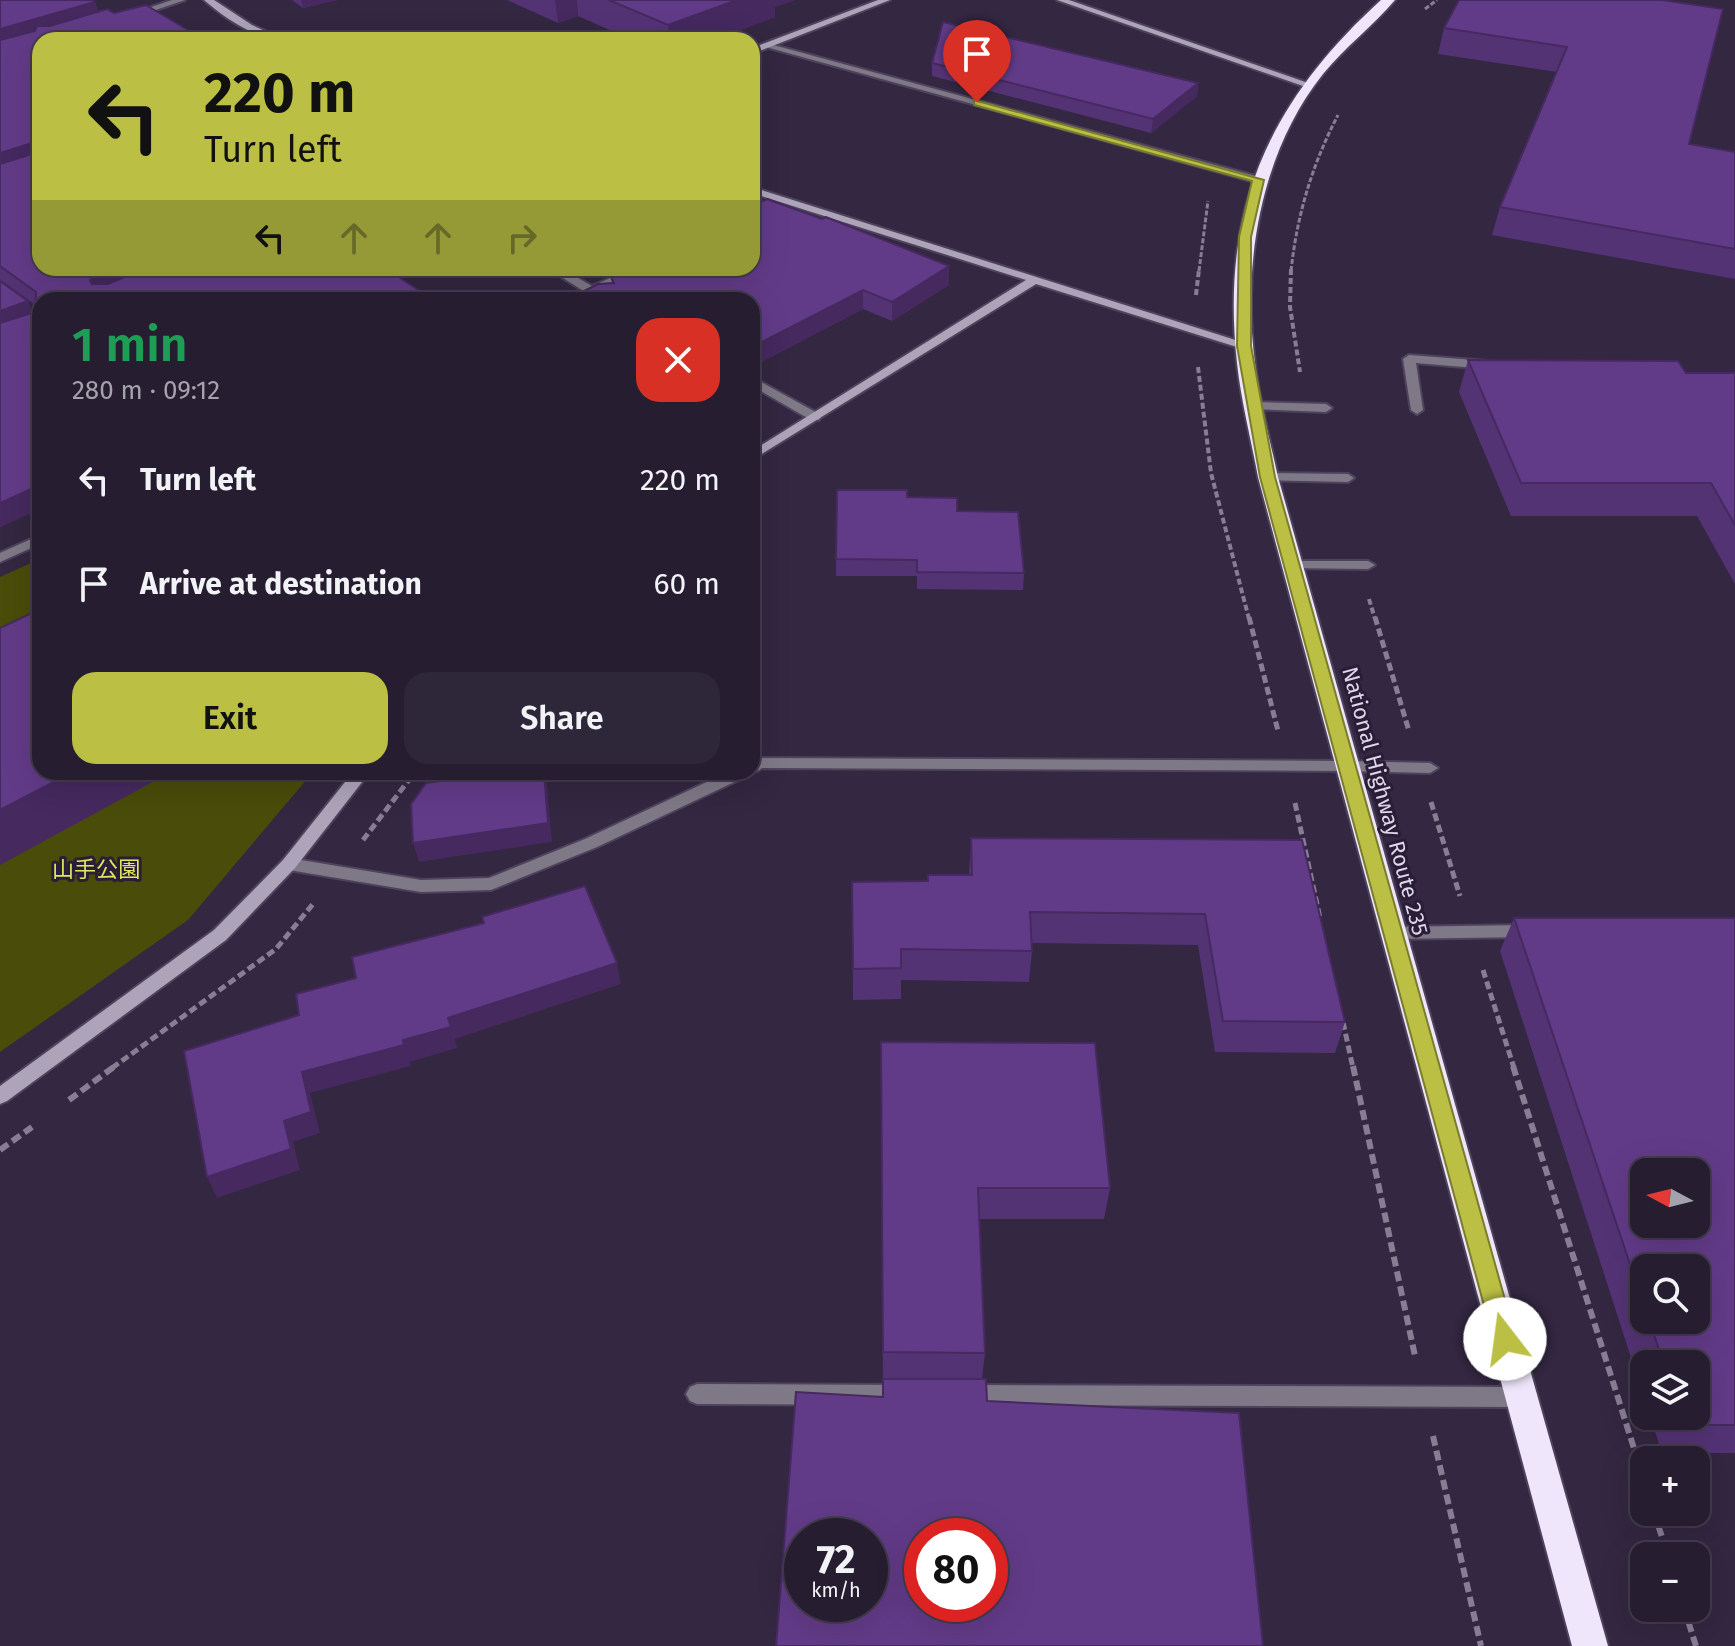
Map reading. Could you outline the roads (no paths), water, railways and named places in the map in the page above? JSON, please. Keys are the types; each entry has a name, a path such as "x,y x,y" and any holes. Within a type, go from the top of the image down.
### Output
{"highway":[{"name":"National Highway Route 235","path":"1389,0 1338,46 1306,84 1275,140 1259,180 1245,237 1244,346 1268,477 1590,1646"}],"street":[{"path":"121,18 181,0"},
{"path":"208,0 261,32"},
{"path":"760,48 886,0"},
{"path":"1061,0 1306,84"},
{"path":"769,45 1259,180"},
{"path":"760,192 1244,346"},
{"path":"768,212 789,201"},
{"path":"566,276 594,292"},
{"path":"587,292 623,276"},
{"path":"760,451 1034,280"},
{"path":"1417,410 1409,359 1502,366"},
{"path":"760,386 815,417"},
{"path":"1255,406 1326,408"},
{"path":"1268,477 1348,478"},
{"path":"0,558 32,543"},
{"path":"1293,565 1363,565"},
{"path":"760,763 1425,768"},
{"path":"0,1096 220,935 289,864 356,780"},
{"path":"289,864 421,886 491,884 591,843 725,780"},
{"path":"1392,933 1549,931"},
{"path":"697,1394 918,1395"},
{"path":"950,1395 1521,1397"}],"park label":[{"name":"山手公園","path":"96,869"}]}
